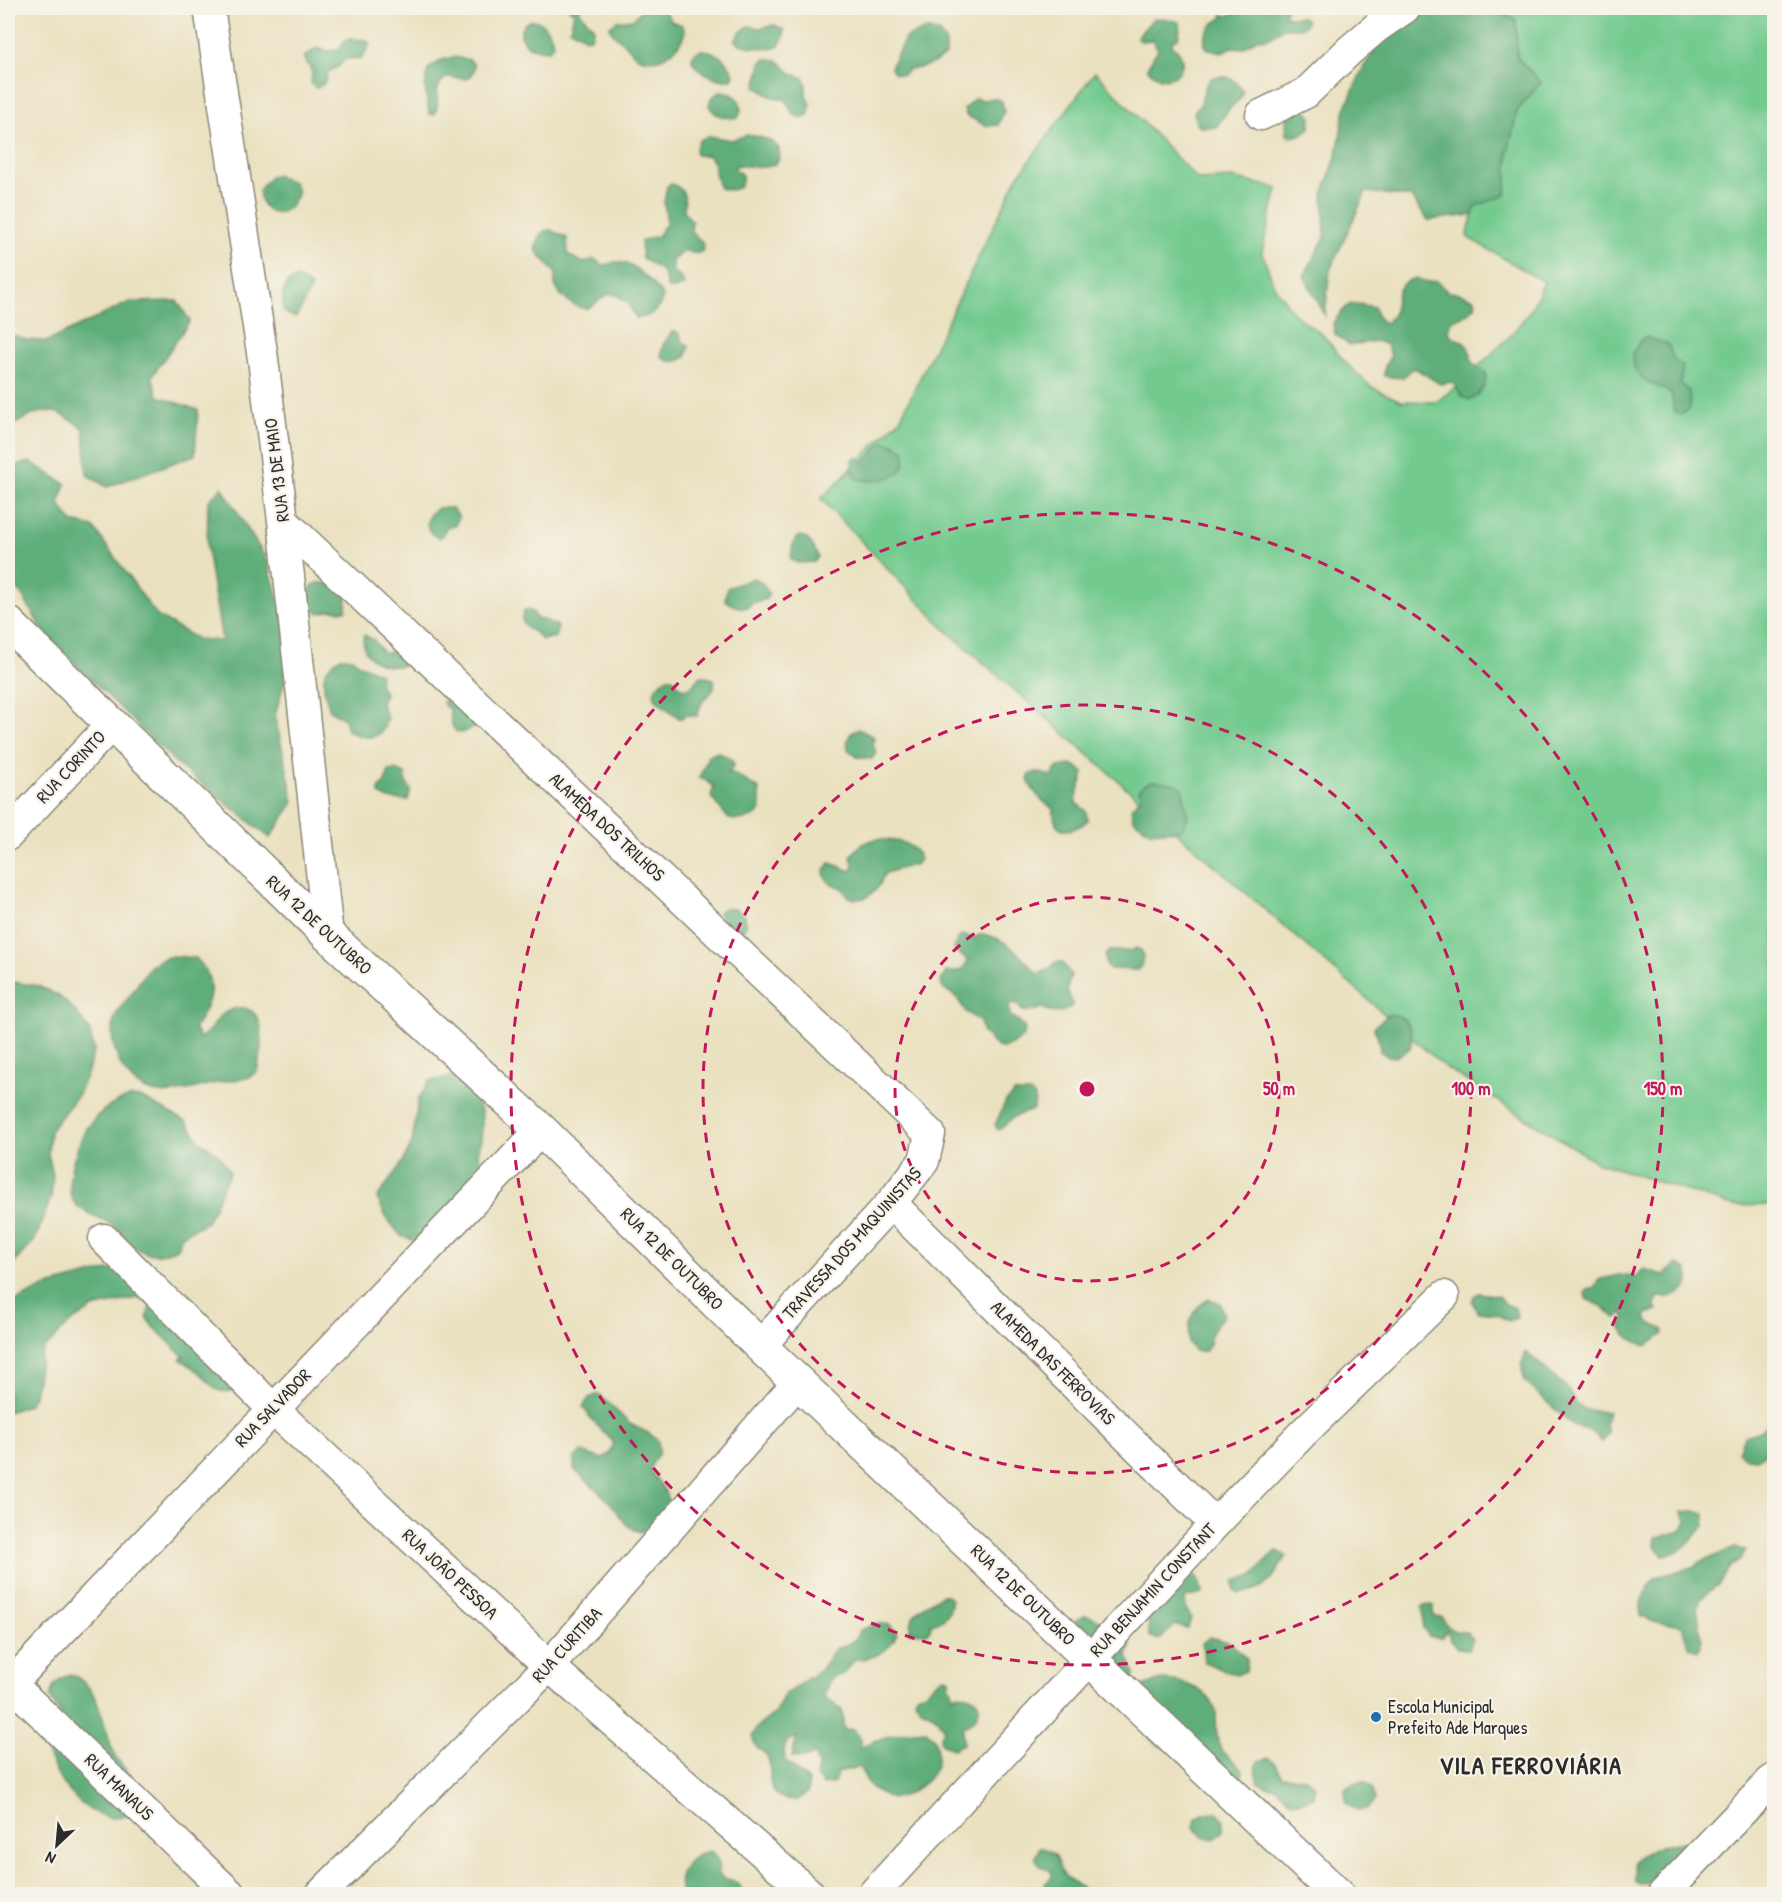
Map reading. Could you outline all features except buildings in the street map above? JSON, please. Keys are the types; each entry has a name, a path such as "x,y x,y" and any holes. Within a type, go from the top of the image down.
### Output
{"main road":[{"name":"RUA 12 DE OUTUBRO","path":"8,623 328,935 540,1130 760,1346 1337,1894"}],"street":[{"name":"RUA 13 DE MAIO","path":"209,8 263,359 328,935"},
{"path":"1261,115 1306,93 1350,50 1377,27 1405,8"},
{"name":"ALAMEDA DOS TRILHOS","path":"283,521 930,1134"},
{"name":"RUA CORINTO","path":"8,835 111,725"},
{"name":"RUA SALVADOR","path":"9,1684 540,1130"},
{"name":"TRAVESSA DOS MAQUINISTAS","path":"760,1346 891,1203 924,1161 930,1134"},
{"name":"ALAMEDA DAS FERROVIAS","path":"891,1203 1215,1524"},
{"name":"RUA JOÃO PESSOA","path":"104,1239 273,1409 549,1666 810,1894"},
{"name":"RUA BENJAMIN CONSTANT","path":"873,1894 1215,1524 1302,1434 1444,1296"},
{"name":"RUA CURITIBA","path":"321,1894 549,1666 798,1382"},
{"name":"RUA MANAUS","path":"9,1684 230,1894"},
{"path":"1663,1894 1774,1779"}],"green space":[{"path":"568,8 580,8 580,12 594,28 591,38 586,38 570,29 574,13"},
{"path":"643,8 661,8 665,10 671,21 682,25 685,31 682,38 668,55 654,60 638,57 614,35 609,27 617,21 633,19"},
{"path":"1240,8 1289,8 1284,12 1287,17 1303,17 1307,20 1305,26 1283,28 1269,38 1257,39 1243,48 1232,47 1222,52 1206,48 1205,39 1210,27 1221,19 1223,14 1228,16"},
{"path":"1427,8 1488,8 1516,20 1517,58 1541,82 1517,111 1508,153 1506,195 1476,206 1473,215 1428,220 1411,197 1366,192 1330,270 1325,315 1304,276 1325,237 1323,194 1337,154 1345,109 1364,66 1384,37"},
{"path":"1488,8 1774,8 1774,1205 1733,1206 1596,1162 1446,1068 947,631 821,499 900,419 1017,178 1095,72 1198,180 1232,178 1277,188 1262,252 1274,286 1295,315 1323,335 1345,362 1371,387 1401,401 1436,402 1462,382 1511,335 1531,310 1544,282 1467,237 1475,206 1506,194 1508,153 1517,111 1541,82 1517,58 1516,20"},
{"path":"1163,18 1179,22 1178,38 1173,40 1172,46 1179,52 1182,59 1178,73 1165,79 1156,76 1147,68 1158,49 1152,40 1141,41 1137,37 1153,19"},
{"path":"534,20 541,23 550,33 553,45 549,50 531,47 522,39 522,27"},
{"path":"775,25 784,30 779,46 757,48 735,41 740,32 749,26 759,28"},
{"path":"927,30 938,32 946,42 946,54 929,65 909,69 903,75 895,73 891,68 892,64 906,37"},
{"path":"349,39 366,40 370,44 362,58 346,59 338,67 328,72 325,82 316,88 311,84 312,72 304,57 317,48 327,51 338,50"},
{"path":"701,50 717,54 725,61 734,75 731,80 716,78 694,65 692,59 694,54"},
{"path":"453,57 470,60 474,65 474,70 468,79 447,77 437,91 434,115 429,114 425,87 428,69 442,60"},
{"path":"765,59 780,62 791,73 804,78 806,95 811,105 808,115 803,118 793,115 786,100 770,96 756,87 761,63"},
{"path":"1222,76 1237,83 1243,92 1241,98 1229,109 1216,127 1200,127 1196,123 1194,112 1201,103 1205,87 1211,78"},
{"path":"721,91 735,96 740,103 738,118 721,116 709,106 711,98"},
{"path":"975,98 983,100 994,98 1002,101 1004,112 998,125 986,126 966,115 964,109"},
{"path":"1301,110 1307,111 1311,116 1310,128 1297,136 1287,135 1286,118"},
{"path":"747,135 774,143 780,152 779,159 773,165 765,167 738,165 734,168 742,175 739,187 733,190 720,188 712,160 706,155 696,155 695,150 699,140 709,136 731,140"},
{"path":"276,175 293,182 298,191 289,207 277,213 265,207 259,190 270,177"},
{"path":"672,184 683,192 684,212 692,221 691,231 703,243 704,249 697,253 684,250 672,261 673,272 682,279 684,285 674,289 668,288 663,272 642,258 641,241 657,236 667,223 664,203 667,186"},
{"path":"546,230 567,238 568,255 584,263 594,259 603,265 617,262 637,270 663,296 657,309 650,315 636,318 627,303 613,294 586,309 568,301 558,292 556,274 535,249 541,234"},
{"path":"297,278 311,287 296,317 283,311 283,293 287,283"},
{"path":"1416,278 1426,282 1437,281 1448,292 1475,299 1476,305 1469,313 1453,320 1448,330 1450,335 1466,345 1470,351 1472,363 1486,373 1482,389 1470,400 1463,397 1451,382 1440,384 1415,368 1403,378 1384,376 1385,365 1391,356 1387,345 1377,341 1349,345 1335,334 1333,323 1343,310 1354,304 1374,307 1379,318 1386,323 1394,313 1401,286"},
{"path":"177,301 190,321 152,376 158,396 198,410 195,455 107,487 87,475 84,429 63,415 46,411 30,416 8,428 8,333 26,340 48,341 130,302"},
{"path":"673,331 679,333 682,341 689,346 686,357 673,361 661,356 663,345"},
{"path":"1646,337 1668,344 1674,360 1683,366 1680,383 1689,391 1690,408 1681,415 1674,409 1671,393 1644,379 1635,369 1632,354 1641,340"},
{"path":"882,442 894,444 904,450 903,467 891,477 875,480 857,479 852,470 852,459 858,457 864,463"},
{"path":"30,462 66,484 59,504 72,522 93,527 157,616 197,639 222,641 207,549 208,502 222,487 268,562 286,627 287,672 275,716 294,802 270,838 179,766 45,634 20,592 8,581 8,467"},
{"path":"438,508 452,508 459,517 455,525 445,529 443,536 438,538 430,531 427,523 430,515"},
{"path":"801,536 810,542 815,550 818,557 814,562 797,563 791,559 796,538"},
{"path":"754,578 763,584 769,594 766,599 752,603 745,608 730,604 725,600 727,588"},
{"path":"335,583 347,594 346,611 331,610 320,613 311,608 308,593 313,585"},
{"path":"527,609 534,613 537,619 557,625 555,637 542,640 533,631 527,629 522,620 523,612"},
{"path":"364,635 374,640 383,653 400,650 409,655 404,665 381,664 369,656 363,643"},
{"path":"341,657 352,658 360,665 380,673 379,684 385,693 381,703 387,717 382,731 377,735 360,736 347,730 344,719 330,710 324,687 325,674 328,668"},
{"path":"702,676 714,679 714,686 702,702 697,716 686,715 679,718 656,700 654,693 656,687 667,678 673,678 682,689 688,688"},
{"path":"451,696 478,726 460,733 456,732 451,721 450,709 445,707 443,702 446,697"},
{"path":"858,729 874,737 873,745 876,752 872,759 857,757 848,749 849,736"},
{"path":"718,752 732,760 734,765 727,773 731,772 759,789 761,810 755,816 742,820 729,819 711,797 714,786 700,777 708,756"},
{"path":"1069,765 1084,772 1076,803 1085,810 1088,820 1076,828 1065,830 1056,823 1054,809 1038,797 1028,779 1030,774 1036,772 1051,776 1058,767"},
{"path":"395,770 405,774 406,783 411,790 408,800 389,799 379,794 379,789 384,784 389,771"},
{"path":"1152,781 1166,782 1182,788 1188,816 1179,830 1151,832 1133,819 1131,808 1142,796 1139,790"},
{"path":"877,839 909,845 920,860 916,864 885,873 880,884 868,896 851,898 841,887 832,884 824,872 830,863 851,871 854,867 851,857 856,850 865,843"},
{"path":"725,908 736,909 745,916 746,924 742,934 729,935 718,912"},
{"path":"983,934 1007,944 1038,974 1048,970 1056,962 1062,962 1071,975 1067,990 1073,1005 1065,1010 1051,1012 1043,1008 1027,1011 1021,1010 1019,1005 1014,1003 1009,1005 1010,1016 1019,1021 1025,1029 1024,1036 1013,1044 1001,1048 992,1043 983,1033 980,1022 966,1012 957,998 942,987 941,981 946,972 959,970 968,961 954,949 958,938 962,935 973,938"},
{"path":"1135,948 1141,950 1143,955 1141,967 1137,970 1110,969 1106,965 1105,955 1109,951 1131,951"},
{"path":"173,956 196,958 208,976 210,993 208,1002 194,1029 200,1038 223,1014 239,1008 253,1012 261,1027 262,1036 257,1072 247,1078 172,1093 147,1090 130,1078 118,1059 115,1048 113,1027 115,1017 145,972 158,961"},
{"path":"14,982 38,986 59,996 89,1029 94,1050 77,1096 50,1131 48,1154 53,1175 51,1198 35,1240 8,1269 8,987"},
{"path":"1388,1015 1395,1015 1405,1020 1410,1030 1410,1048 1396,1057 1387,1056 1380,1051 1374,1029"},
{"path":"459,1075 479,1103 482,1131 478,1155 489,1174 420,1243 401,1236 386,1217 377,1198 402,1163 412,1143 418,1101 429,1081"},
{"path":"1014,1093 1030,1093 1035,1097 1034,1109 1016,1116 998,1130 995,1125 1006,1101"},
{"path":"130,1097 142,1098 187,1122 199,1140 218,1154 230,1172 207,1222 182,1235 178,1247 165,1253 152,1254 140,1251 112,1225 76,1205 70,1193 73,1160 87,1129 104,1110"},
{"path":"1677,1264 1687,1270 1689,1283 1677,1295 1658,1297 1655,1306 1658,1311 1648,1313 1646,1318 1649,1323 1663,1329 1664,1334 1647,1346 1635,1341 1624,1332 1620,1325 1624,1322 1625,1316 1622,1312 1615,1318 1602,1306 1586,1299 1585,1293 1589,1289 1594,1289 1598,1280 1619,1275 1635,1277 1644,1269 1664,1275"},
{"path":"109,1270 132,1272 236,1390 223,1392 219,1390 180,1359 184,1357 147,1317 151,1303 137,1298 93,1308 68,1325 42,1351 34,1396 28,1405 8,1412 8,1305 44,1287"},
{"path":"1479,1293 1499,1296 1505,1304 1515,1308 1517,1318 1508,1321 1497,1314 1478,1312 1472,1302 1474,1296"},
{"path":"1209,1299 1220,1303 1224,1314 1211,1334 1206,1351 1195,1351 1188,1343 1191,1318 1197,1308"},
{"path":"1526,1352 1566,1387 1577,1405 1587,1410 1608,1412 1605,1423 1608,1433 1602,1442 1591,1432 1575,1427 1523,1380 1522,1363"},
{"path":"599,1394 630,1424 650,1434 658,1441 659,1453 650,1471 665,1491 668,1506 660,1518 640,1532 625,1523 607,1499 574,1469 574,1458 582,1452 602,1459 610,1453 614,1443 583,1407 589,1398"},
{"path":"1768,1423 1774,1423 1774,1453 1767,1453 1757,1459 1746,1458 1738,1452 1744,1436 1760,1431"},
{"path":"1694,1511 1705,1514 1705,1526 1682,1549 1663,1555 1655,1547 1656,1537 1679,1532 1687,1522 1682,1512"},
{"path":"1735,1548 1746,1550 1740,1560 1731,1565 1719,1584 1701,1598 1697,1608 1702,1640 1698,1651 1688,1646 1682,1626 1651,1621 1641,1616 1640,1606 1649,1585 1656,1577 1693,1567"},
{"path":"1277,1551 1286,1556 1268,1582 1249,1592 1239,1594 1235,1591 1234,1581 1254,1575"},
{"path":"1185,1570 1197,1579 1203,1594 1185,1598 1186,1608 1191,1618 1188,1628 1176,1625 1159,1640 1149,1636 1148,1614"},
{"path":"942,1595 947,1595 951,1599 949,1613 940,1621 931,1624 930,1630 926,1633 910,1632 910,1625 915,1614"},
{"path":"1433,1605 1433,1616 1442,1617 1451,1629 1465,1632 1473,1639 1468,1649 1457,1648 1450,1640 1447,1630 1441,1638 1430,1637 1423,1628 1422,1606"},
{"path":"1086,1615 1123,1635 1131,1645 1127,1655 1135,1675 1129,1684 1072,1630 1076,1620"},
{"path":"878,1623 890,1625 897,1633 890,1645 875,1656 855,1659 844,1674 832,1677 824,1697 842,1710 844,1730 854,1729 860,1738 861,1748 892,1735 925,1730 934,1738 937,1752 937,1761 931,1775 913,1791 891,1799 871,1788 859,1767 838,1772 834,1783 823,1785 816,1776 818,1766 815,1755 803,1758 792,1757 797,1737 787,1741 784,1750 785,1761 809,1782 807,1793 798,1800 785,1799 777,1795 770,1783 770,1768 766,1754 756,1746 752,1737 757,1727 774,1714 784,1695 820,1670 836,1648 851,1642 860,1630"},
{"path":"1210,1637 1231,1643 1247,1659 1246,1671 1236,1675 1204,1662 1202,1643"},
{"path":"70,1674 81,1680 95,1698 116,1757 137,1784 142,1796 131,1812 123,1817 113,1818 96,1813 77,1800 62,1782 46,1751 62,1717 50,1698 51,1693 56,1683"},
{"path":"945,1677 950,1679 948,1685 952,1690 952,1696 960,1694 969,1696 976,1700 979,1709 973,1720 963,1728 963,1744 953,1749 942,1745 940,1739 944,1729 935,1716 920,1708 915,1699 918,1694"},
{"path":"1162,1680 1179,1682 1196,1688 1210,1699 1216,1715 1218,1743 1225,1754 1243,1770 1241,1781 1157,1744 1150,1738 1143,1726 1141,1686"},
{"path":"1269,1758 1277,1766 1282,1776 1306,1778 1315,1786 1313,1797 1302,1802 1293,1802 1277,1788 1258,1782 1255,1771 1258,1761"},
{"path":"1364,1782 1373,1789 1375,1800 1367,1809 1356,1810 1346,1803 1345,1789 1354,1783"},
{"path":"1216,1812 1224,1820 1223,1831 1215,1839 1204,1838 1194,1828 1196,1818 1205,1813"},
{"path":"1674,1842 1683,1842 1683,1852 1662,1882 1640,1884 1635,1882 1634,1862 1652,1850"},
{"path":"1040,1847 1053,1853 1066,1878 1090,1894 1040,1894 1052,1877 1051,1871 1040,1866 1035,1857"},
{"path":"710,1851 718,1861 719,1874 724,1879 737,1883 743,1894 682,1894 680,1879 685,1866 696,1856"}],"place":[{"name":"Escola Municipal Prefeito Ade Marques","path":"1376,1717"}],"district":[{"name":"VILA FERROVIÁRIA","path":"1531,1766"}]}
